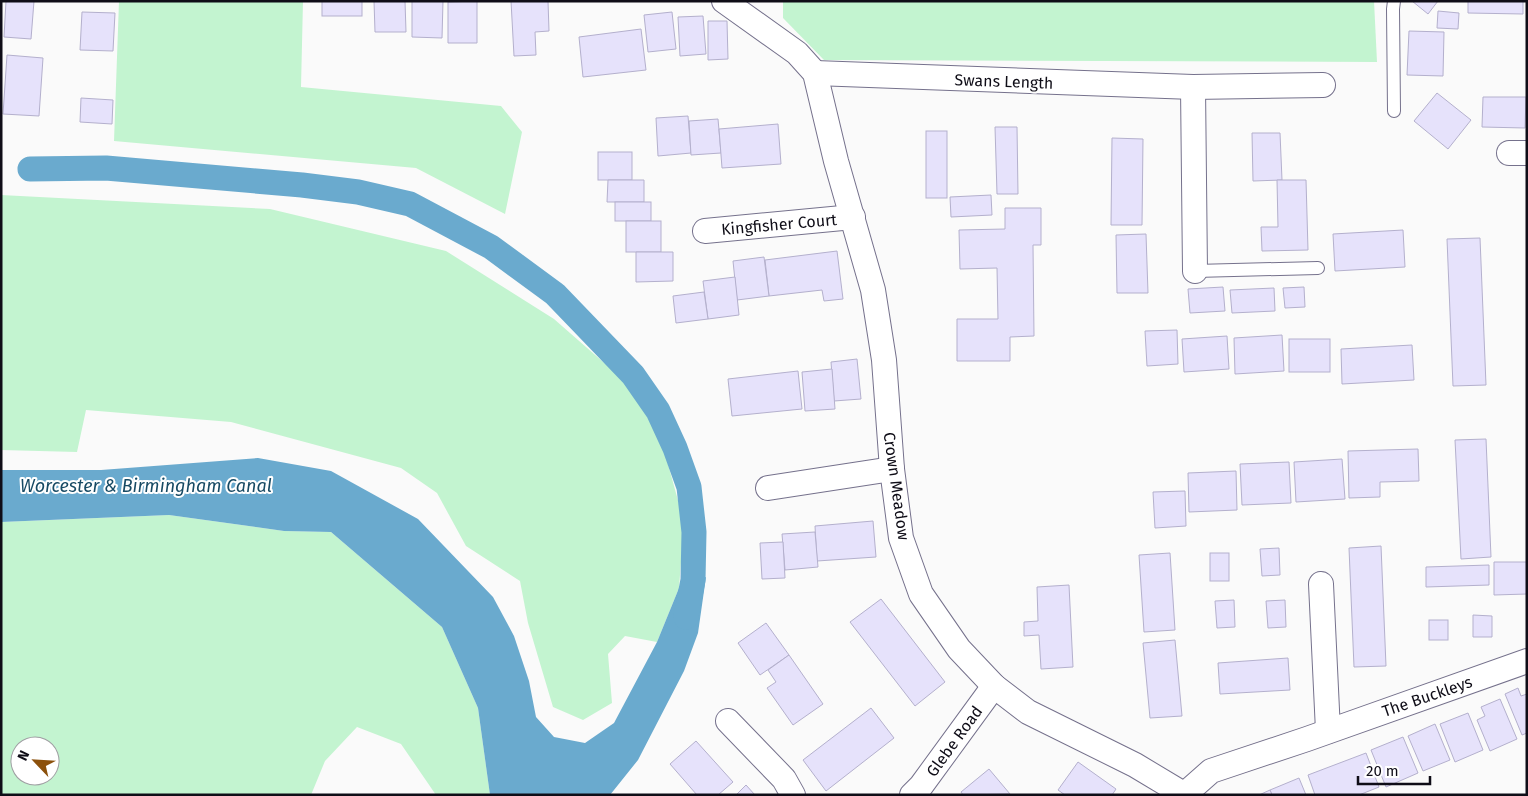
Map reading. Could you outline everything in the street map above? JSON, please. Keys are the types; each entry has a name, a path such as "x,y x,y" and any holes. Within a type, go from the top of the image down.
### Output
{"street":[{"name":"Crown Meadow","path":"724,1 797,53 815,74 836,161 873,290 884,360 892,469 901,538 921,594 959,649 994,686 1028,712 1135,765 1185,795"},
{"name":"Swans Length","path":"815,74 1193,87 1323,85"},
{"path":"1193,87 1195,271"},
{"name":"Kingfisher Court","path":"705,231 853,217"},
{"path":"768,488 892,469"},
{"path":"1321,584 1328,730"},
{"name":"The Buckleys","path":"1185,795 1211,771 1527,661"},
{"name":"Glebe Road","path":"912,795 921,786 994,686"},
{"path":"728,721 784,779 793,795"}],"lane":[{"path":"1394,1 1394,111"},
{"path":"1195,271 1318,268"}],"green space":[{"path":"119,1 303,1 301,87 501,106 522,132 505,214 416,168 114,141"},
{"path":"783,1 1374,1 1377,62 824,60 783,18"},
{"path":"1,195 270,209 446,251 554,319 626,382 661,439 684,522 679,588 657,642 625,636 608,654 612,703 583,720 553,707 528,623 520,581 466,546 437,493 401,468 231,422 86,410 77,452 1,450"},
{"path":"169,515 284,531 331,532 442,627 478,708 490,795 436,795 401,744 357,727 325,761 311,795 1,795 1,522"}],"water":[{"name":"Worcester & Birmingham Canal","path":"258,458 331,471 418,519 493,597 514,636 529,681 536,717 554,737 585,743 614,723 657,642 679,588 706,577 698,633 684,671 638,760 610,795 490,795 478,708 442,627 331,532 284,531 169,515 1,522 1,470 101,470"}],"building":[{"path":"6,1 34,1 31,39 4,37"},
{"path":"322,1 362,1 362,16 322,16"},
{"path":"374,1 405,1 406,32 375,32"},
{"path":"412,1 443,1 442,38 412,37"},
{"path":"477,1 477,43 448,43 448,2"},
{"path":"511,1 548,1 549,31 535,32 536,55 514,56"},
{"path":"1412,1 1438,1 1428,14"},
{"path":"1468,1 1523,1 1523,14 1468,13"},
{"path":"1438,11 1459,13 1458,29 1437,28"},
{"path":"82,12 115,13 113,51 80,50"},
{"path":"672,12 676,49 648,52 644,15"},
{"path":"703,16 706,54 680,56 678,17"},
{"path":"708,21 727,21 728,59 708,60"},
{"path":"641,29 646,70 583,77 579,37"},
{"path":"1409,31 1444,32 1443,76 1407,75"},
{"path":"7,55 43,58 39,116 3,114"},
{"path":"1437,93 1471,120 1448,149 1414,121"},
{"path":"1483,97 1526,97 1525,128 1482,127"},
{"path":"81,98 113,100 112,124 80,122"},
{"path":"688,116 691,153 658,156 656,118"},
{"path":"718,119 721,153 691,155 689,121"},
{"path":"778,124 781,164 722,168 719,129"},
{"path":"995,127 1017,127 1018,194 997,194"},
{"path":"926,131 947,131 947,198 926,198"},
{"path":"1252,133 1280,133 1282,180 1253,181"},
{"path":"1112,138 1143,139 1142,225 1111,225"},
{"path":"598,152 632,152 632,180 598,180"},
{"path":"608,180 644,180 644,202 607,202"},
{"path":"1277,180 1306,180 1308,250 1262,251 1261,227 1278,227"},
{"path":"991,195 992,215 951,217 950,197"},
{"path":"615,202 651,202 651,221 615,221"},
{"path":"1005,208 1041,208 1041,245 1033,245 1034,336 1010,337 1010,361 957,361 957,319 998,319 997,268 960,269 959,230 1005,229"},
{"path":"626,221 661,221 661,252 626,252"},
{"path":"1403,230 1405,267 1335,271 1333,234"},
{"path":"1146,234 1148,293 1117,293 1116,235"},
{"path":"1480,238 1486,385 1453,386 1447,239"},
{"path":"837,251 843,299 824,301 822,290 769,296 765,260"},
{"path":"636,252 673,252 673,281 636,282"},
{"path":"764,257 769,296 737,300 733,261"},
{"path":"735,277 739,315 708,319 703,281"},
{"path":"1223,287 1225,311 1190,313 1188,289"},
{"path":"1304,287 1305,307 1285,308 1283,288"},
{"path":"1274,288 1275,311 1232,313 1230,290"},
{"path":"704,292 708,319 676,323 673,296"},
{"path":"1177,330 1178,364 1147,366 1145,331"},
{"path":"1282,335 1284,371 1235,374 1234,338"},
{"path":"1227,336 1229,369 1184,372 1182,339"},
{"path":"1289,339 1330,339 1330,372 1289,372"},
{"path":"1412,345 1414,380 1342,384 1341,349"},
{"path":"857,359 861,399 834,401 831,362"},
{"path":"832,369 835,409 805,411 802,372"},
{"path":"798,371 802,409 732,416 728,379"},
{"path":"1486,439 1491,557 1461,559 1455,440"},
{"path":"1418,449 1419,481 1380,482 1380,497 1349,498 1348,451"},
{"path":"1342,459 1345,499 1296,502 1294,462"},
{"path":"1289,462 1291,503 1242,505 1240,464"},
{"path":"1236,471 1237,510 1189,512 1188,473"},
{"path":"1185,491 1186,526 1155,528 1153,492"},
{"path":"873,521 876,557 817,561 815,526"},
{"path":"815,532 818,567 785,570 782,534"},
{"path":"783,542 785,578 762,579 760,543"},
{"path":"1381,546 1386,666 1354,667 1349,548"},
{"path":"1279,548 1280,575 1262,576 1260,549"},
{"path":"1170,553 1175,630 1144,632 1139,555"},
{"path":"1210,553 1229,553 1229,581 1210,581"},
{"path":"1494,562 1527,562 1527,594 1494,595"},
{"path":"1489,565 1489,585 1426,587 1426,567"},
{"path":"1069,585 1073,667 1041,669 1039,635 1024,636 1024,622 1038,621 1037,587"},
{"path":"881,599 945,682 915,706 850,622"},
{"path":"1234,600 1235,627 1217,628 1215,601"},
{"path":"1285,600 1286,627 1268,628 1266,601"},
{"path":"1473,615 1492,616 1492,637 1473,637"},
{"path":"1429,620 1448,620 1448,640 1429,640"},
{"path":"766,623 789,655 760,675 738,643"},
{"path":"1175,640 1182,716 1150,718 1143,643"},
{"path":"789,655 823,704 793,725 767,688 776,682 768,670"},
{"path":"1288,658 1290,690 1220,694 1218,663"},
{"path":"1518,688 1521,696 1527,694 1527,733 1522,735 1505,694"},
{"path":"1500,699 1517,739 1490,751 1477,720 1485,716 1481,707"},
{"path":"871,708 894,738 826,791 803,760"},
{"path":"1468,713 1483,750 1455,762 1440,724"},
{"path":"1435,724 1450,760 1423,771 1408,736"},
{"path":"1403,737 1418,773 1386,787 1371,750"},
{"path":"696,741 733,782 718,795 697,795 670,764"},
{"path":"1366,753 1379,787 1359,795 1315,795 1308,775"},
{"path":"1078,762 1116,789 1112,795 1065,795 1058,790"},
{"path":"989,769 1010,794 963,795 961,792"},
{"path":"1299,778 1306,795 1272,795 1270,790"},
{"path":"746,785 755,795 736,795"},
{"path":"1270,790 1272,795 1259,795"}],"waterway":[{"path":"30,169 106,168 302,185 358,192 410,204 491,247 555,294 633,375 658,411 675,448 689,487 694,532 693,580 686,617"}]}
